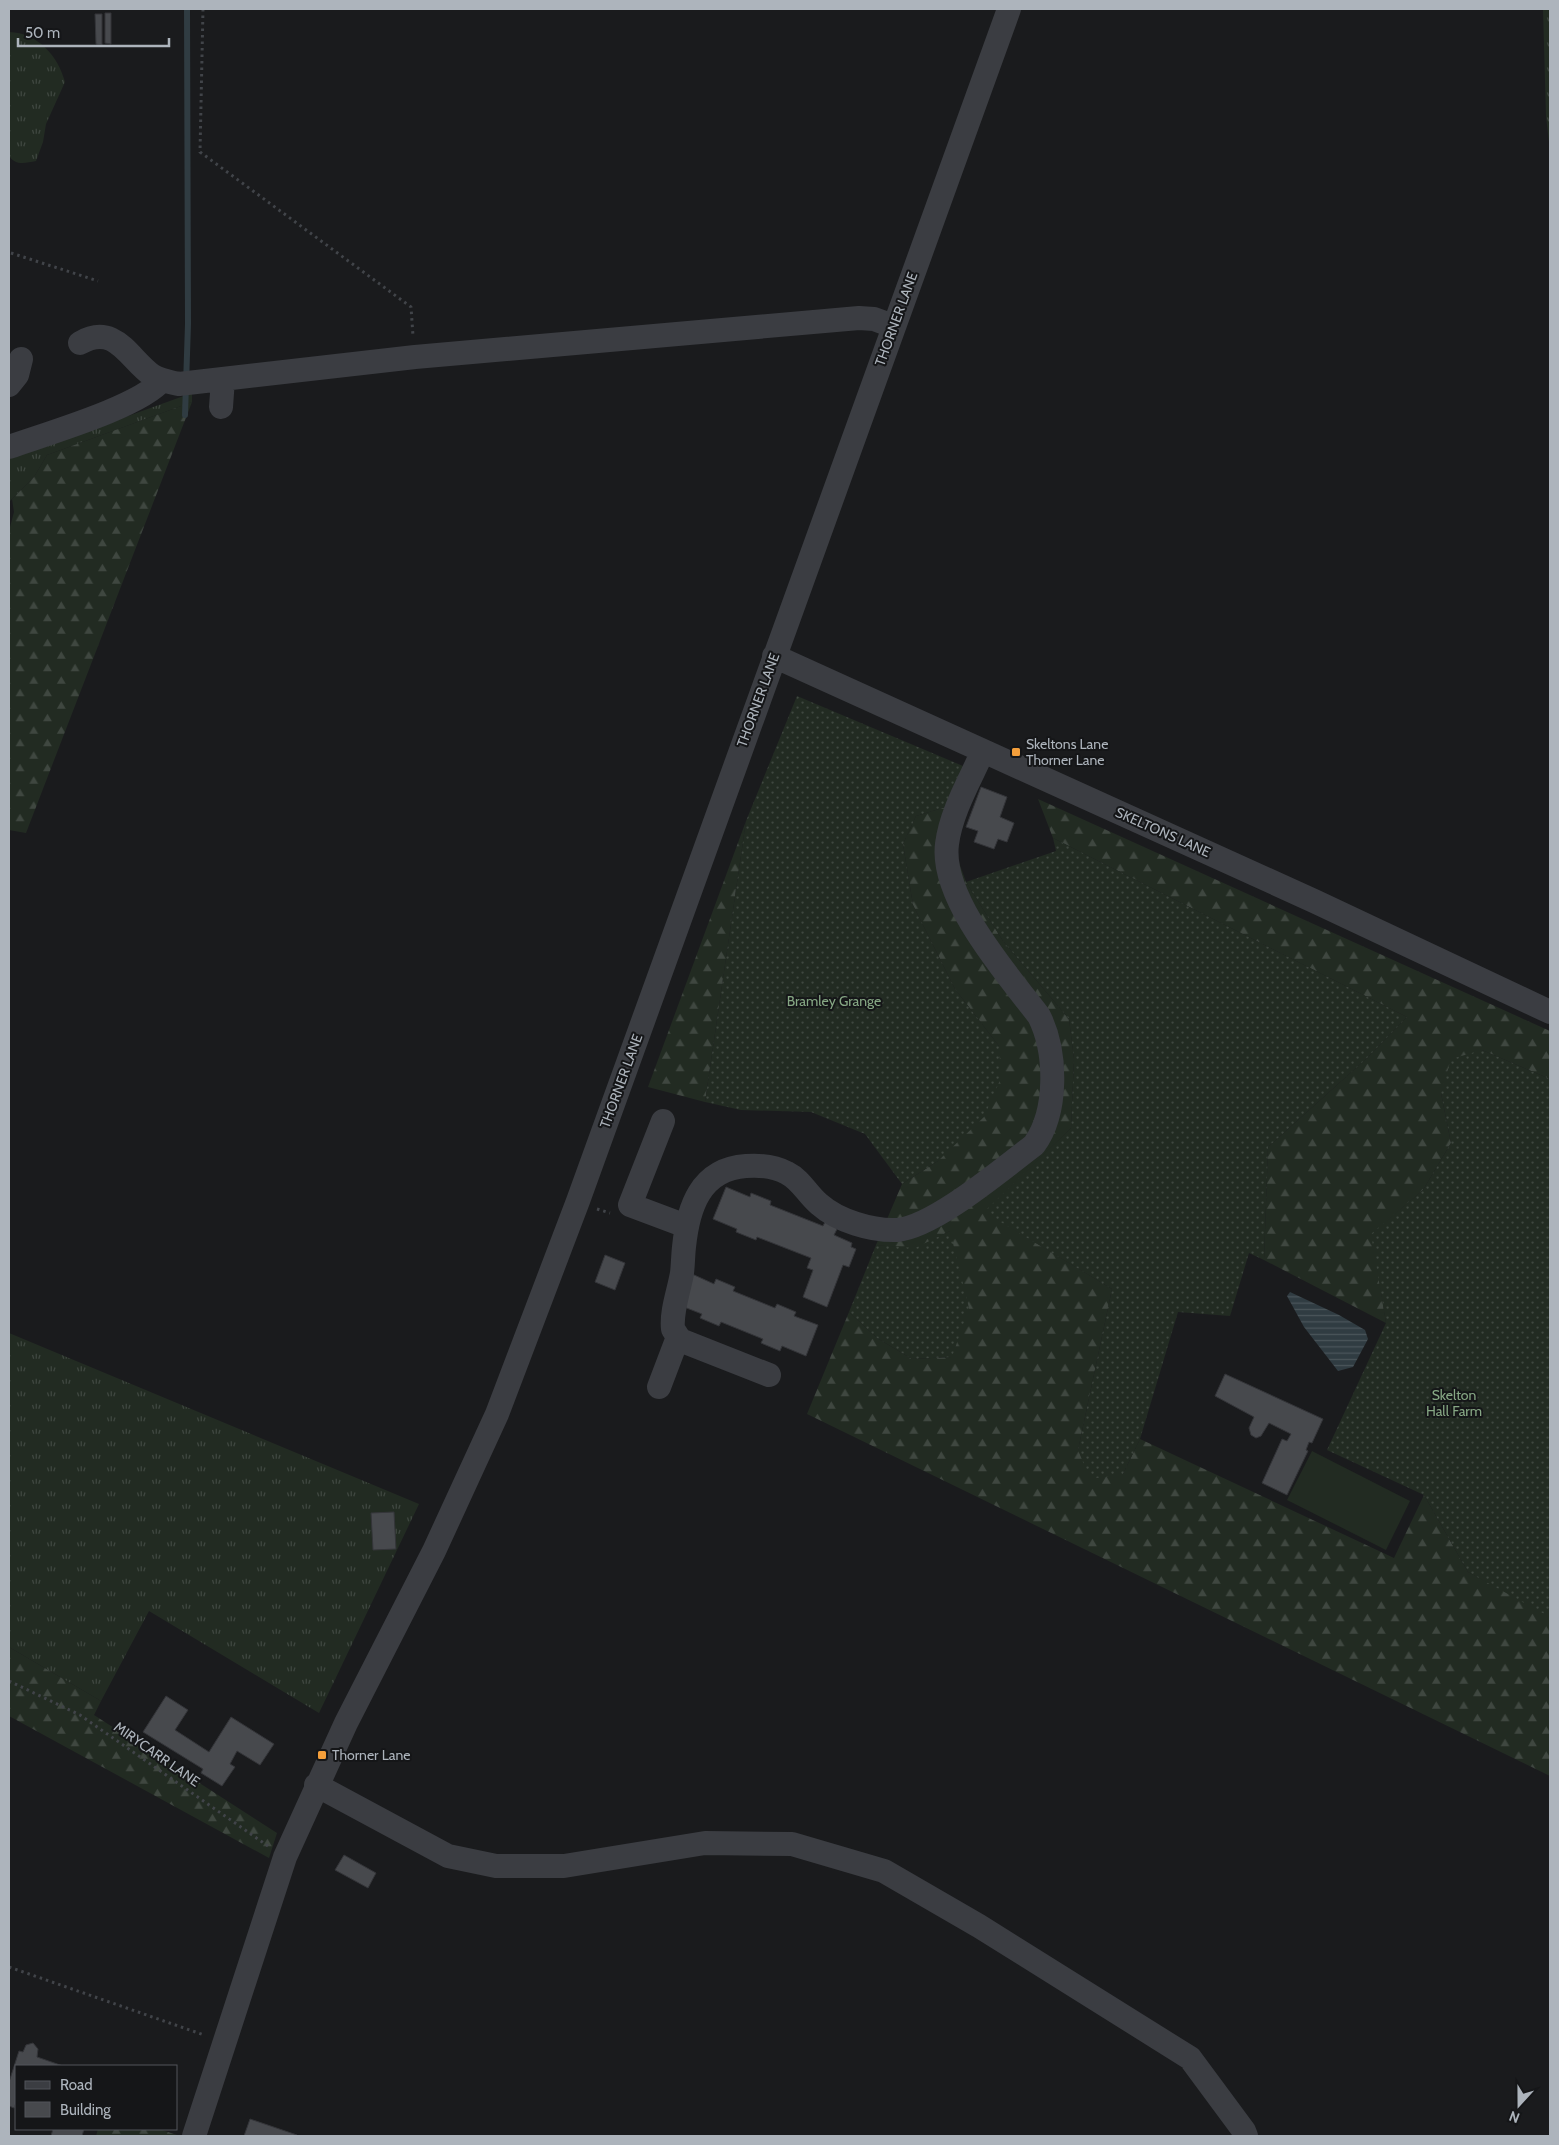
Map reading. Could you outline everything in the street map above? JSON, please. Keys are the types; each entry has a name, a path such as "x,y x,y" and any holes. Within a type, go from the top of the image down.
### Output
{"street":[{"name":"THORNER LANE","path":"194,2136 223,2041 285,1857 316,1785 434,1551 497,1414 578,1201 1009,9"},
{"path":"88,317 106,338 131,352 145,370 155,378 179,382"},
{"path":"9,447 123,405 154,389 179,382 224,379 415,357 859,318 874,319 893,326"},
{"path":"80,343 92,336 106,338"},
{"path":"9,385 17,375 21,359"},
{"path":"221,407 224,379"},
{"name":"SKELTONS LANE","path":"774,656 1314,900 1550,1012"},
{"path":"769,1375 678,1337 673,1329 672,1323 682,1273 685,1233 695,1199 712,1177 726,1170 758,1166 775,1168 788,1173 819,1204 842,1218 883,1230 913,1227 939,1214 1026,1151 1034,1145 1044,1132 1049,1117 1051,1056 1045,1028 974,928 958,896 946,861 950,829 983,751"},
{"path":"663,1121 630,1205 685,1233"},
{"path":"639,1224 685,1233"},
{"path":"659,1387 678,1337"},
{"path":"316,1785 448,1856 496,1866 564,1866 705,1843 792,1844 884,1871 979,1926 1190,2058 1244,2130 1246,2136"}],"path":[{"path":"203,9 200,152 411,306 415,357"},
{"path":"11,253 98,281"},
{"name":"MIRYCARR LANE","path":"9,1681 80,1715 285,1857"},
{"path":"9,1967 223,2041"}],"green space":[{"path":"1543,9 1550,9 1550,151 1546,116"},
{"path":"9,32 19,33 38,41 52,55 62,72 65,82 46,124 43,142 36,161 18,163 9,156"},
{"path":"192,393 192,402 47,455 34,477 9,502 9,459"},
{"path":"192,402 26,833 9,830 9,531 14,512 12,499 34,477 47,455"},
{"name":"Bramley Grange","path":"797,696 963,766 949,806 916,816 903,844 913,905 955,989 999,1046 1001,1078 984,1117 938,1161 902,1184 865,1134 811,1112 741,1110 705,1102 746,821"},
{"path":"1038,799 1550,1031 1550,1079 1482,1050 1441,1093 1451,1143 1423,1190 1372,1234 1386,1323 1264,1260 1268,1147 1366,1059 1407,1017 1053,838"},
{"path":"949,806 957,857 966,882 1003,941 1069,1019 1074,1059 1071,1128 985,1212 1112,1289 1078,1450 1123,1474 1140,1439 1394,1558 1424,1495 1468,1572 1550,1615 1550,1776 807,1414 849,1312 877,1338 912,1359 952,1357 950,1231 915,1249 876,1245 902,1184 938,1161 999,1046 955,989 913,905 903,844 916,816"},
{"path":"746,821 705,1102 648,1087"},
{"path":"1053,838 1407,1017 1366,1059 1268,1147 1264,1260 1249,1253 1230,1316 1178,1312 1140,1439 1123,1474 1090,1479 1078,1450 1112,1289 984,1212 1071,1128 1074,1059 1069,1019 1003,941 966,882 1056,851"},
{"name":"Skelton Hall Farm","path":"1482,1050 1550,1079 1550,1615 1548,1616 1468,1572 1424,1495 1327,1450 1386,1323 1371,1234 1423,1190 1451,1143 1441,1093 1451,1059"},
{"path":"950,1231 969,1308 952,1357 912,1359 877,1338 849,1312 876,1245 915,1248"},
{"path":"9,1333 419,1504 319,1713 149,1611 101,1701 9,1647"},
{"path":"1312,1451 1410,1501 1386,1550 1287,1500"},
{"path":"9,1647 101,1701 94,1715 277,1833 269,1858 9,1716"},
{"path":"98,2130 162,2130 180,2136 96,2136"}],"shaded area":[{"path":"1290,1292 1339,1315 1365,1330 1368,1339 1353,1367 1338,1371 1304,1327 1287,1296"}],"building":[{"path":"105,13 111,13 111,44 105,43"},
{"path":"95,14 102,14 102,45 96,44"},
{"path":"981,787 1007,797 1000,817 1014,823 1007,842 998,839 994,849 974,842 978,831 966,827"},
{"path":"726,1187 750,1197 751,1193 771,1201 770,1205 823,1226 825,1222 838,1227 834,1235 852,1243 851,1247 856,1249 849,1267 843,1265 827,1307 803,1297 813,1270 807,1268 811,1258 757,1237 756,1240 736,1232 737,1229 713,1219"},
{"path":"605,1255 625,1263 615,1290 595,1282"},
{"path":"692,1274 714,1284 716,1279 735,1287 733,1291 775,1308 777,1304 796,1312 794,1316 818,1325 806,1356 782,1346 780,1351 761,1343 763,1339 721,1322 719,1326 700,1318 702,1314 679,1305"},
{"path":"1225,1374 1323,1419 1312,1443 1309,1442 1306,1450 1308,1451 1287,1495 1262,1483 1282,1439 1287,1441 1291,1434 1269,1423 1261,1436 1256,1438 1251,1435 1249,1428 1254,1417 1215,1396"},
{"path":"394,1512 396,1549 373,1550 371,1513"},
{"path":"166,1696 188,1710 175,1730 209,1752 231,1717 274,1744 260,1765 237,1751 230,1764 235,1767 222,1786 201,1773 203,1769 143,1732"},
{"path":"344,1855 376,1873 368,1888 335,1870"},
{"path":"33,2043 38,2049 37,2057 60,2065 15,2065 14,2108 9,2106 9,2082 19,2051 23,2052 26,2045"},
{"path":"250,2119 297,2135 244,2136"},
{"path":"53,2130 84,2130 82,2136 51,2136"}],"waterway":[{"path":"185,415 188,324 187,9"}],"place":[{"name":"Skeltons Lane Thorner Lane","path":"1016,752"},
{"name":"Thorner Lane","path":"322,1755"}]}
